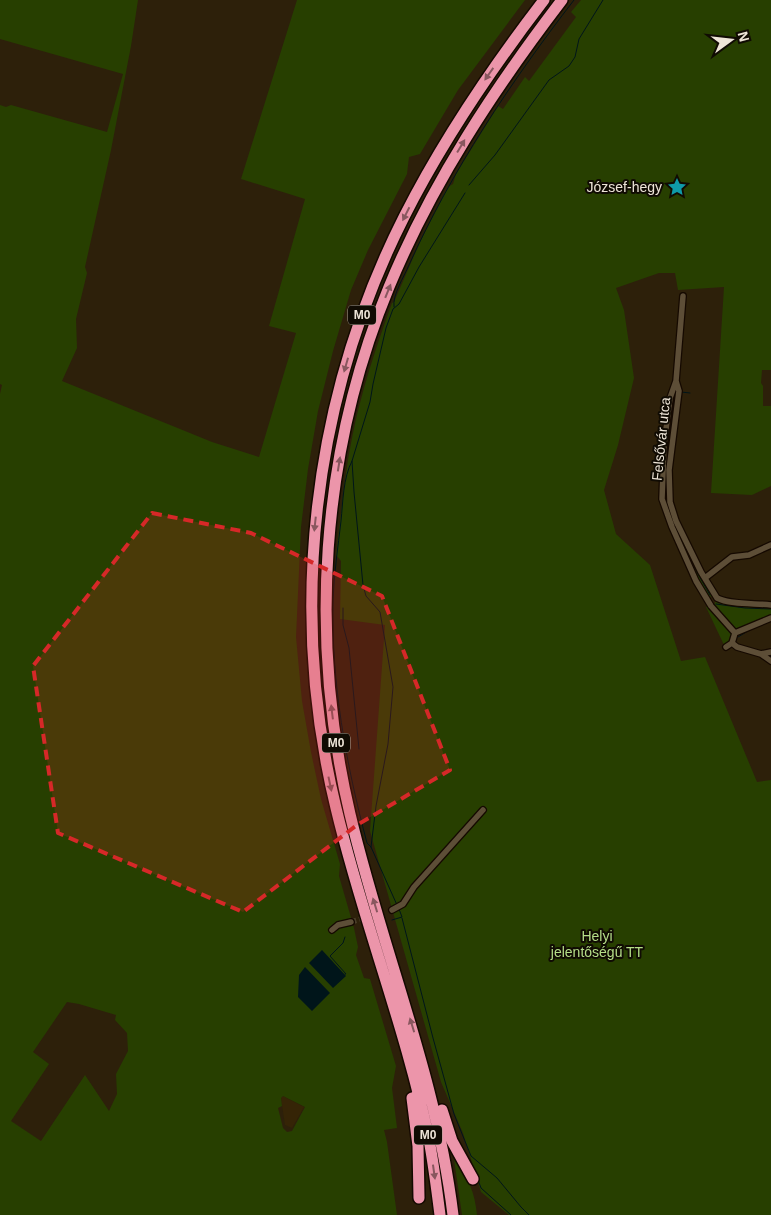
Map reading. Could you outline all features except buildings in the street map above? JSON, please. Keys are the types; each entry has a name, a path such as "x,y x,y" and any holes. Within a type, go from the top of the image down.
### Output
{"highway":[{"path":"518,35 520,22 535,0"},
{"name":"M0","path":"440,1215 430,1147 408,1057 344,844 324,748 317,700 312,631 311,578 315,528 328,439 340,387 360,322 378,274 403,219 437,157 472,100 544,0"},
{"name":"M0","path":"453,1215 446,1164 426,1072 358,844 335,740 328,676 325,607 326,578 335,489 348,418 363,362 381,308 404,253 433,196 468,135 502,82 562,0"},
{"path":"408,1057 418,1137 419,1198"},
{"path":"426,1072 435,1087 452,1141 473,1179"}],"street":[{"name":"Felsővár utca","path":"683,296 676,381 670,398 664,445 662,499 681,550 712,601 735,633"},
{"name":"Felsővár utca","path":"676,381 679,391 669,470 670,502 676,522 705,578 712,601"},
{"path":"705,578 732,557 748,555 771,544"},
{"path":"712,601 722,600 771,605"},
{"path":"726,647 732,643 735,633 771,618"},
{"path":"732,643 737,647 761,654 771,661"},
{"path":"761,654 771,652"},
{"path":"396,908 483,810"},
{"path":"332,930 338,925 351,922"}],"highlighted area":[{"path":"152,513 251,533 382,596 450,770 357,825 243,912 58,833 33,666"}],"shaded area":[{"path":"322,950 346,976 333,988 309,963"},
{"path":"305,967 330,993 312,1011 298,997 299,975"},
{"path":"283,1096 304,1107 292,1128 285,1125 281,1098"}],"green space":[{"path":"0,0 138,0 111,150 85,267 87,273 76,319 77,348 62,381 212,442 259,457 296,333 269,326 305,199 241,179 297,0 525,0 458,90 420,154 409,157 407,174 368,250 351,290 318,411 301,527 296,637 302,701 321,799 340,864 339,876 354,928 358,947 356,955 364,978 370,979 396,1066 392,1088 397,1128 384,1130 397,1215 0,1215 0,394 2,385 0,384 0,105 6,107 11,105 107,132 123,74 0,39","holes":["67,1002 116,1015 115,1020 127,1033 128,1051 116,1074 117,1094 109,1111 85,1075 41,1141 11,1121 49,1064 33,1052","283,1096 305,1107 292,1131 287,1132 283,1128 278,1108 282,1106 281,1098"]},
{"name":"Helyi jelentőségű TT","path":"581,0 771,0 771,370 762,370 761,383 763,386 763,406 771,406 771,486 752,495 711,493 724,287 678,290 675,273 659,273 616,288 624,310 634,378 618,445 604,490 616,534 650,565 681,661 705,657 757,782 771,780 771,1215 509,1215 481,1192 463,1133 441,1082 370,831 385,625 340,619 341,561 336,555 347,467 364,387 392,303 448,187 453,184 456,174 498,106 503,109 525,77 529,81 576,17 571,12"},
{"path":"669,446 668,501 712,597 707,595 698,581 666,508 663,492 667,447"},
{"path":"715,602 771,607 771,615 736,630 714,607"},
{"path":"708,606 732,633 731,639 724,645 706,607"},
{"path":"454,1159 470,1185 475,1199 477,1215 462,1215"}],"waterway":[{"path":"394,307 395,297 402,280 463,161 527,63 574,0"},
{"path":"469,185 495,155 549,80 569,66 575,57 579,39 603,0"},
{"path":"371,847 376,806 388,744 393,687 380,612 366,596 363,585 352,461 370,402 386,328 393,309 399,304 419,267 465,193"},
{"path":"666,473 674,399 677,391"},
{"path":"681,392 690,393"},
{"path":"352,461 344,490 333,600 337,692 346,753 367,843 371,847 397,905"},
{"path":"665,487 668,507"},
{"path":"676,530 710,595"},
{"path":"716,604 771,609"},
{"path":"343,608 343,625 349,648 359,749"},
{"path":"738,637 748,631"},
{"path":"392,920 402,917 399,909"},
{"path":"402,918 454,1114 471,1156 497,1178 529,1215"},
{"path":"345,937 343,943 330,956 345,974"},
{"path":"478,1180 481,1188 511,1215"}],"tunnel":[{"path":"351,922 368,917"}],"place":[{"name":"József-hegy","path":"677,187"}]}
